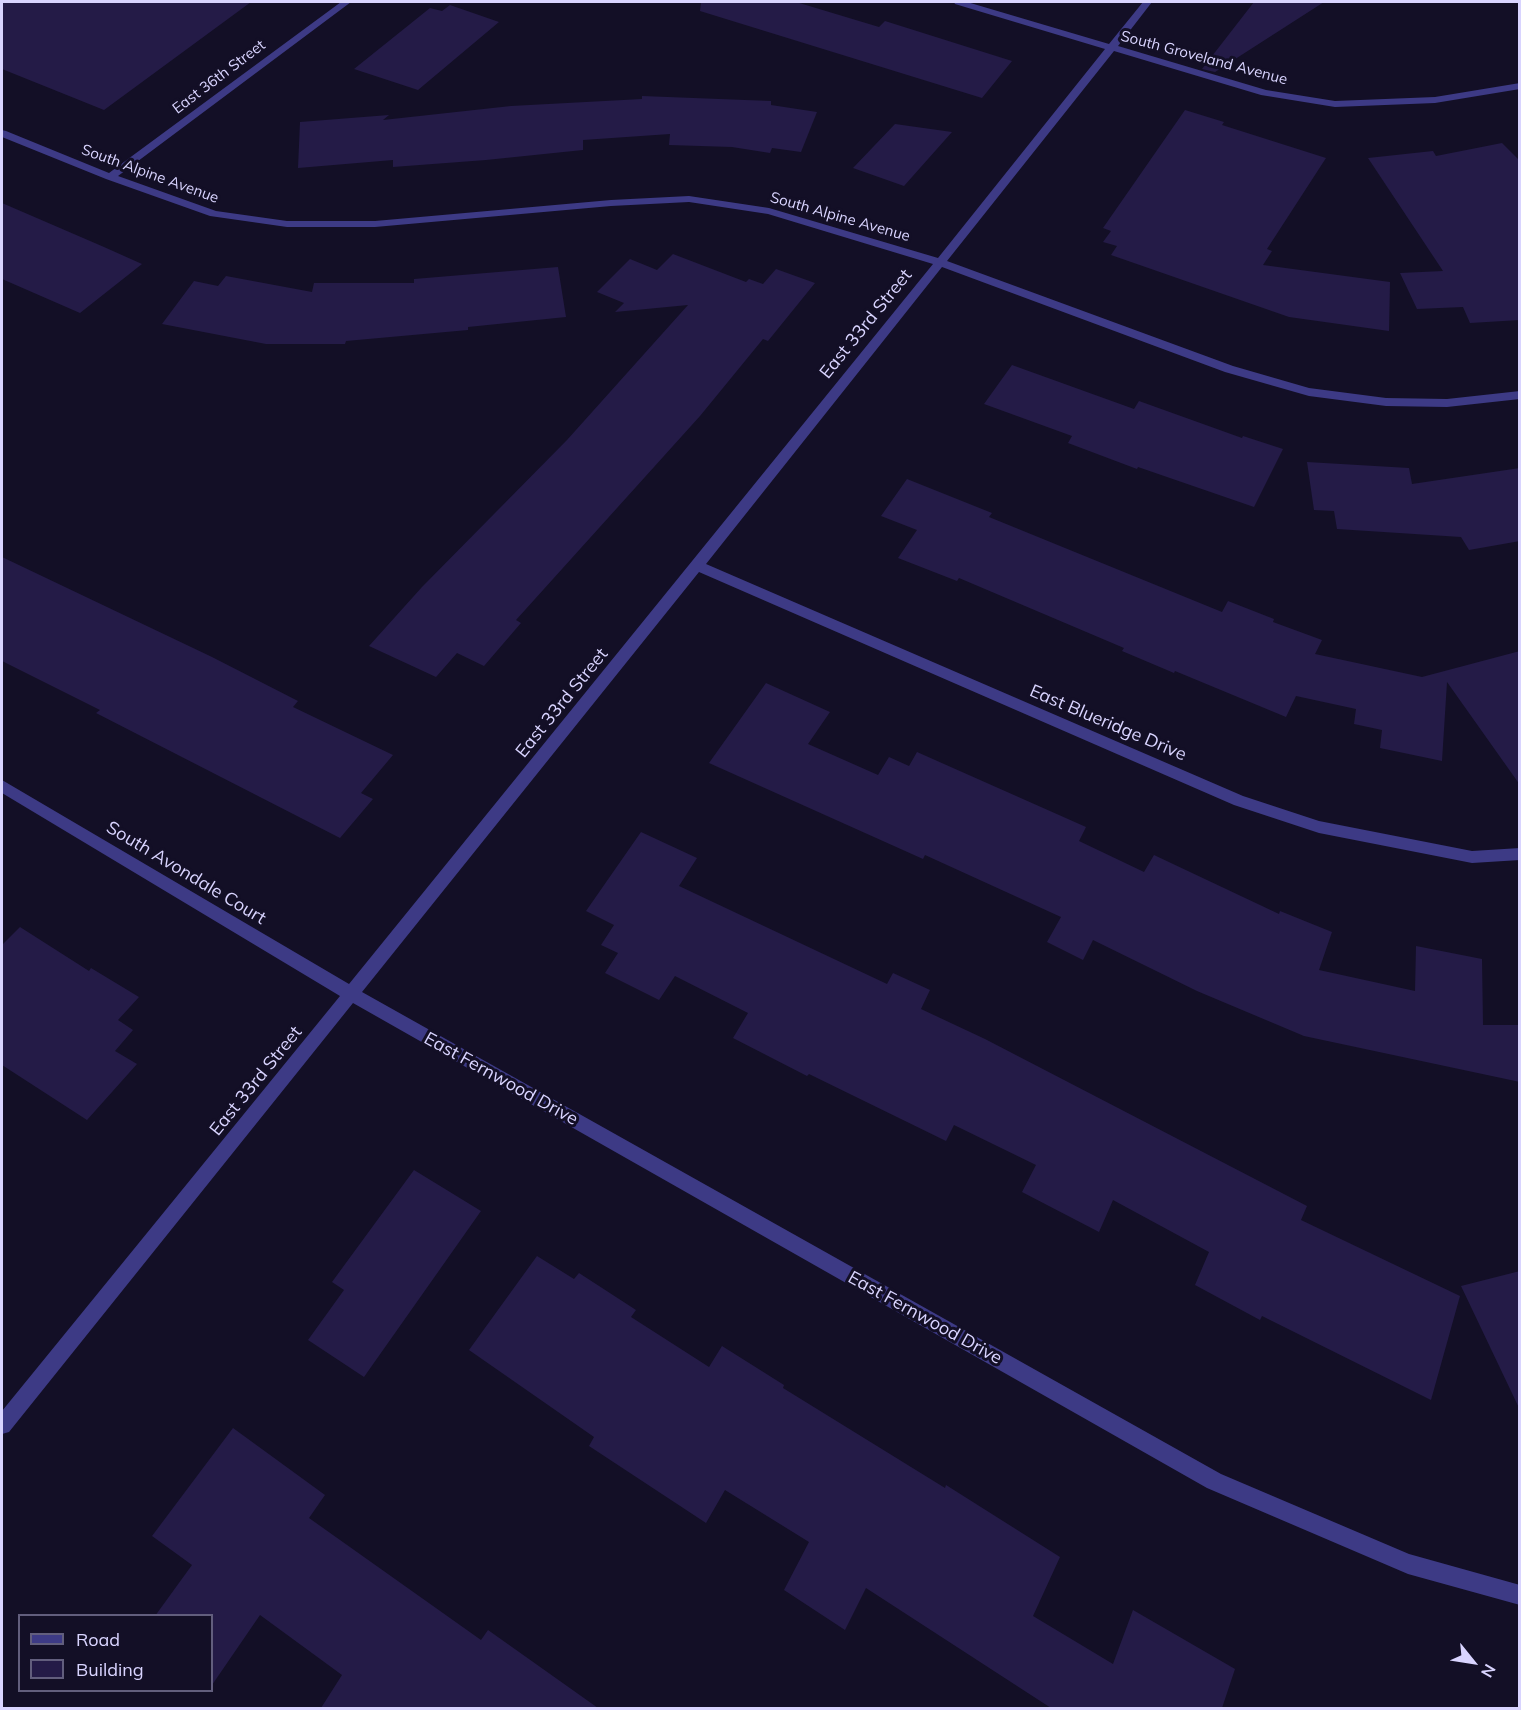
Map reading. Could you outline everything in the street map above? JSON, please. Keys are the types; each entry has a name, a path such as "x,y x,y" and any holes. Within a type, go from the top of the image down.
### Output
{"street":[{"name":"East 36th Street","path":"110,177 346,2"},
{"name":"South Groveland Avenue","path":"958,2 1265,93 1335,104 1435,100 1520,86"},
{"name":"East 33rd Street","path":"2,1425 697,566 1148,2"},
{"name":"South Alpine Avenue","path":"2,133 110,177 214,214 287,224 375,224 610,203 689,199 769,211 940,262 1229,369 1310,392 1386,402 1447,403 1520,395"},
{"name":"East Blueridge Drive","path":"697,566 1239,801 1319,826 1472,857 1520,854"},
{"name":"South Avondale Court","path":"2,786 351,994"},
{"name":"East Fernwood Drive","path":"351,994 1214,1480 1408,1564 1520,1595"}],"building":[{"path":"2,2 251,2 104,110 2,69"},
{"path":"701,2 796,2 879,27 885,21 1012,61 982,98 700,11"},
{"path":"1254,2 1324,2 1215,72 1202,69"},
{"path":"450,5 499,22 418,90 354,69 430,8 442,11"},
{"path":"642,96 771,101 771,105 817,112 801,152 772,148 770,153 732,147 669,145 670,134 583,140 583,150 486,160 393,167 393,160 298,168 300,122 389,115 383,120 511,106 642,99"},
{"path":"1185,110 1224,122 1222,125 1326,158 1267,249 1272,251 1263,265 1390,282 1389,331 1289,317 1111,255 1117,246 1103,242 1111,231 1103,228"},
{"path":"895,124 952,132 904,186 853,168"},
{"path":"1502,143 1520,161 1520,320 1470,323 1463,307 1417,309 1400,273 1443,271 1368,158 1433,151 1436,156"},
{"path":"2,203 142,264 80,313 2,279"},
{"path":"673,254 746,282 749,279 763,284 776,269 815,283 768,341 763,339 700,416 516,620 521,623 484,666 457,653 436,677 369,646 422,587 567,440 688,305 615,312 624,303 597,292 630,259 657,270"},
{"path":"558,267 566,317 468,327 468,330 346,341 345,344 266,344 162,324 194,281 218,286 226,276 312,292 314,283 414,283 414,279"},
{"path":"1012,365 1134,409 1139,401 1242,438 1243,436 1283,449 1254,507 1138,467 1137,469 1068,443 1072,436 984,404"},
{"path":"1307,462 1409,468 1412,484 1520,468 1520,541 1469,550 1461,537 1337,529 1334,511 1314,510"},
{"path":"907,479 992,513 989,517 1222,612 1228,601 1274,619 1273,622 1322,640 1315,654 1422,677 1520,651 1520,785 1447,682 1442,761 1380,748 1382,730 1354,724 1356,709 1296,696 1286,717 1122,651 1124,648 959,578 957,581 898,558 917,530 881,516"},
{"path":"2,557 212,657 298,701 293,707 393,755 361,793 373,799 340,838 96,713 100,710 2,661"},
{"path":"766,683 830,712 808,744 878,775 889,757 909,766 917,752 1086,827 1079,841 1144,872 1154,855 1279,914 1280,911 1332,932 1319,970 1415,991 1416,946 1482,959 1483,1025 1520,1025 1520,1082 1304,1036 1197,991 1093,940 1083,960 1047,942 1061,917 925,855 923,859 709,763"},
{"path":"641,832 697,858 679,886 887,984 893,973 930,990 921,1009 985,1039 1307,1206 1301,1220 1460,1296 1431,1400 1262,1316 1260,1320 1195,1285 1209,1252 1113,1200 1099,1232 1022,1192 1036,1165 954,1125 946,1141 809,1074 807,1076 733,1038 748,1013 675,976 659,1000 605,973 618,953 601,945 614,925 586,911"},
{"path":"20,927 89,971 91,968 139,997 118,1020 133,1030 115,1051 137,1064 87,1120 2,1065 2,945"},
{"path":"414,1170 481,1211 364,1377 308,1340 344,1290 332,1282"},
{"path":"537,1256 574,1279 579,1273 636,1310 631,1317 709,1367 722,1346 784,1385 783,1388 945,1488 946,1485 1060,1557 1033,1616 1113,1664 1133,1610 1235,1669 1222,1708 1051,1708 866,1588 845,1630 784,1590 809,1542 725,1490 706,1523 589,1446 594,1437 469,1350"},
{"path":"1520,1271 1520,1410 1461,1286"},
{"path":"233,1428 325,1495 309,1518 481,1640 488,1630 598,1708 321,1708 342,1675 260,1615 213,1684 213,1614 156,1614 192,1565 152,1536"}]}
